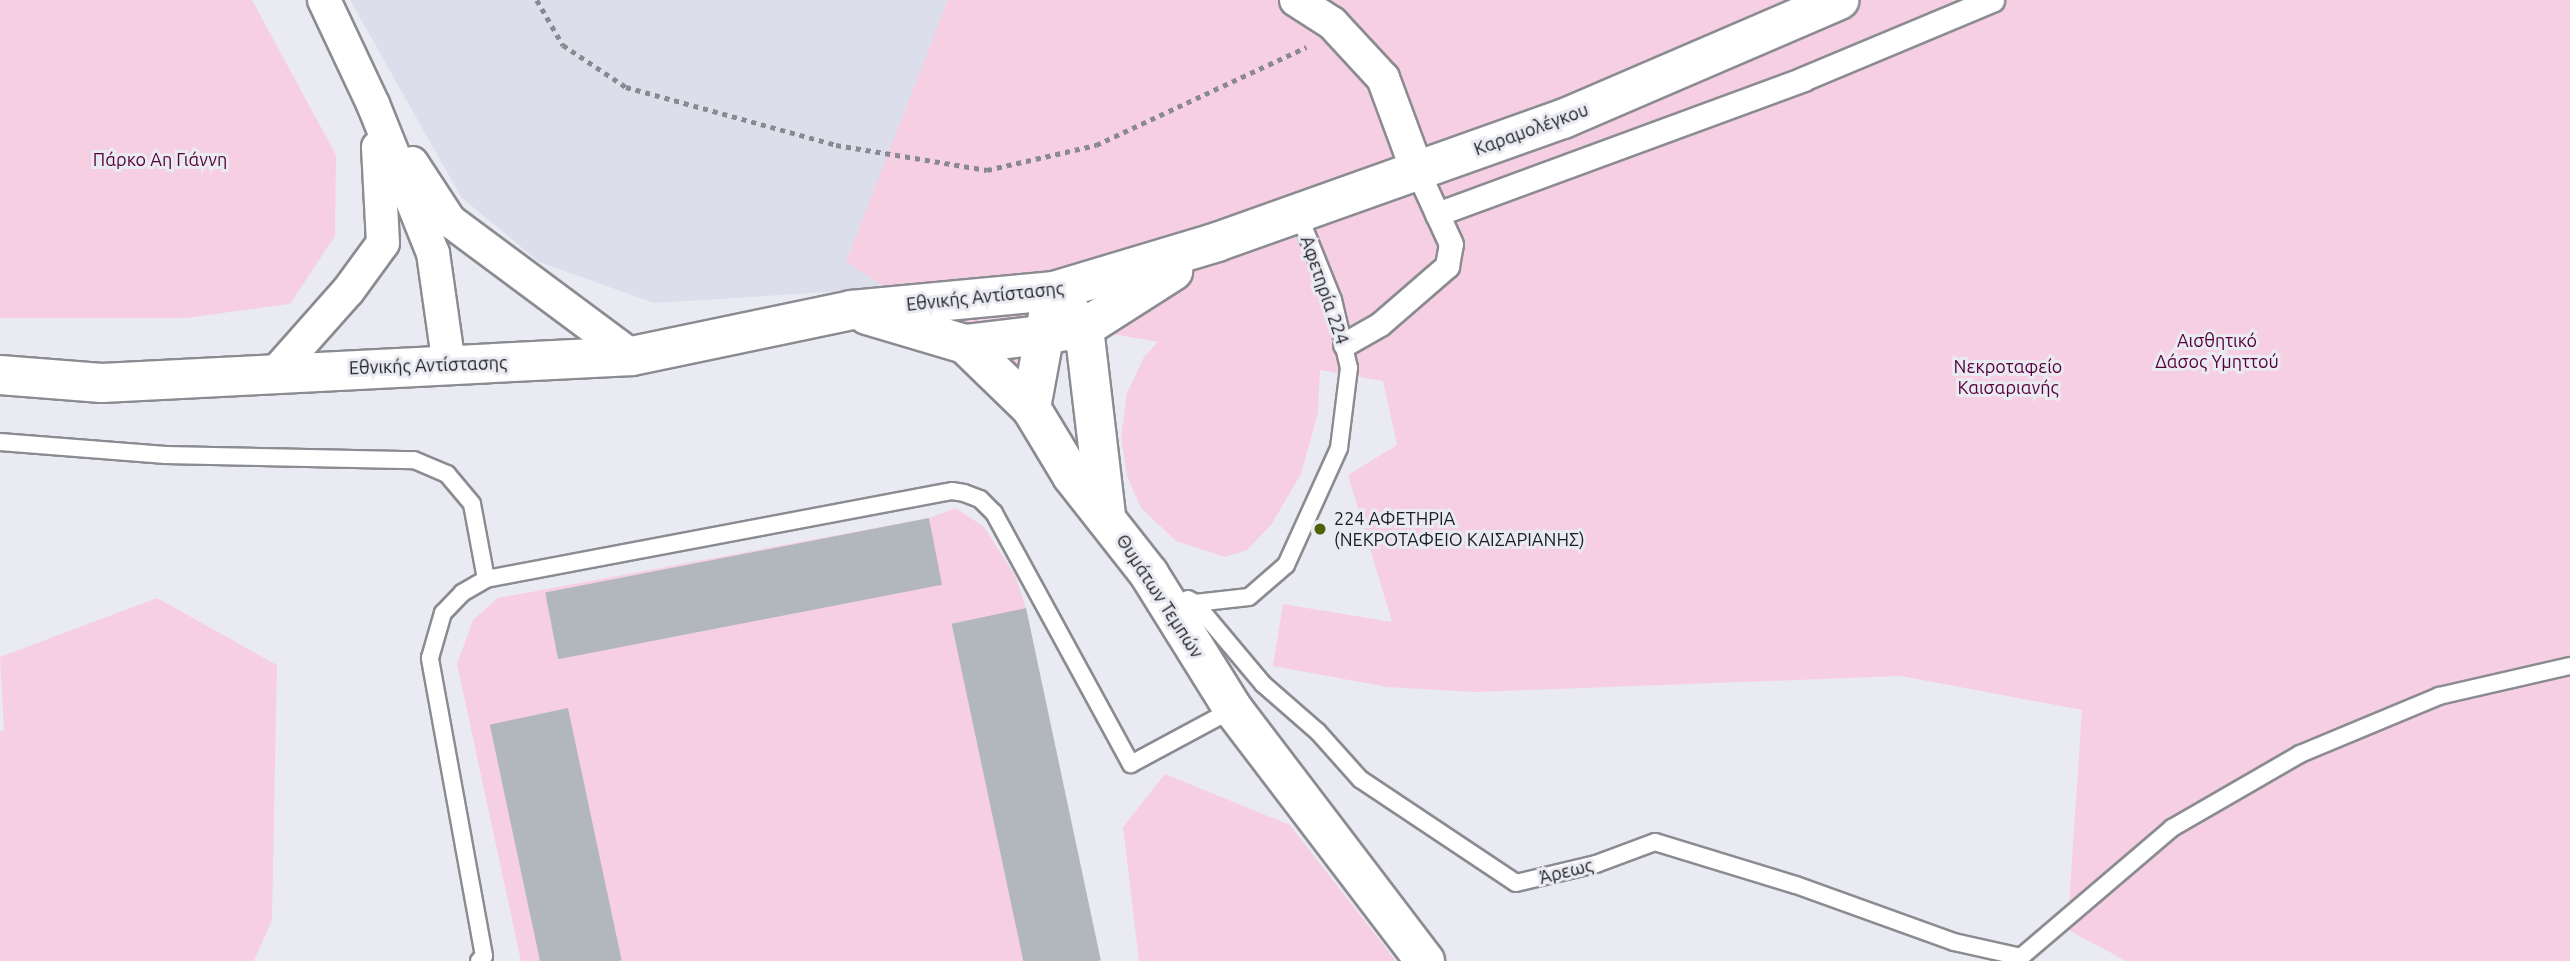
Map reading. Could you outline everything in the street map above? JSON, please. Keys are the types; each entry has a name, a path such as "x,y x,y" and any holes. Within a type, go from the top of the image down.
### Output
{"main road":[{"name":"Καραμολέγκου","path":"1217,242 1563,119 1839,0"},
{"name":"Εθνικής Αντίστασης","path":"852,310 965,344 1084,328 1217,242"},
{"name":"Εθνικής Αντίστασης","path":"0,375 102,383 276,372 632,356 852,310 1054,292 1217,242"},
{"path":"1054,292 1084,328"},
{"path":"1031,408 1042,335 1054,292"},
{"name":"Θυμάτων Τεμπών","path":"1084,328 1106,516 1149,574 1233,709 1425,961"},
{"path":"965,344 1031,408 1072,476 1106,516"}],"street":[{"path":"324,0 373,104 433,253 449,365"},
{"path":"1296,0 1332,23 1383,78 1417,170 1451,244 1447,267 1380,324 1345,344"},
{"path":"1437,215 1803,79 1992,0"},
{"path":"373,104 450,221 632,356"},
{"path":"276,372 348,291 383,243 384,186 373,104"}],"lane":[{"name":"Αφετηρία 224","path":"1195,603 1248,597 1286,565 1339,448 1349,368 1345,344 1298,213"},
{"path":"0,442 165,455 414,460 447,474 472,504 486,579"},
{"path":"479,961 484,956 430,658 443,613 462,593 486,579 959,492 980,499 994,513 1131,764 1233,709"},
{"path":"1149,574 1195,603"},
{"name":"Άρεως","path":"1195,603 1263,684 1318,732 1360,779 1516,883 1596,864 1655,842 1796,884 1954,943 2020,959"},
{"path":"2020,959 2172,828 2300,754 2439,696 2570,666"}],"path":[{"path":"537,0 563,46 626,87 836,145 987,170 1096,145 1299,54 1332,23"}],"shaded area":[{"path":"350,0 1710,0 1040,279 654,303 539,262 461,197"}],"green space":[{"name":"Πάρκο Αη Γιάννη","path":"0,0 252,0 336,155 335,236 290,304 186,318 0,318"},
{"name":"Αισθητικό Δάσος Υμηττού","path":"948,0 2570,0 2570,961 2126,961 2059,925 2069,905 2082,710 1901,676 1476,692 1387,687 1273,666 1283,604 1392,622 1348,475 1397,445 1383,381 1320,370 1318,413 1301,474 1271,525 1247,550 1225,557 1176,541 1141,508 1127,476 1121,437 1127,393 1144,357 1158,342 1084,329 1038,386 846,262"},
{"path":"956,508 984,527 1015,575 1026,608 1098,961 521,961 457,664 473,620 498,598 929,518"},
{"path":"157,598 277,665 272,920 254,961 0,961 0,731 4,730 0,657"},
{"path":"1165,774 1290,825 1396,961 1139,961 1123,827"}],"building":[{"path":"929,518 942,585 558,659 545,593"},
{"path":"1026,608 1101,960 1023,961 952,624"},
{"path":"568,708 622,960 540,961 490,725"}],"place":[{"name":"224 ΑΦΕΤΗΡΙΑ (ΝΕΚΡΟΤΑΦΕΙΟ ΚΑΙΣΑΡΙΑΝΗΣ)","path":"1320,529"}],"park label":[{"name":"Νεκροταφείο Καισαριανής","path":"2008,377"}]}
